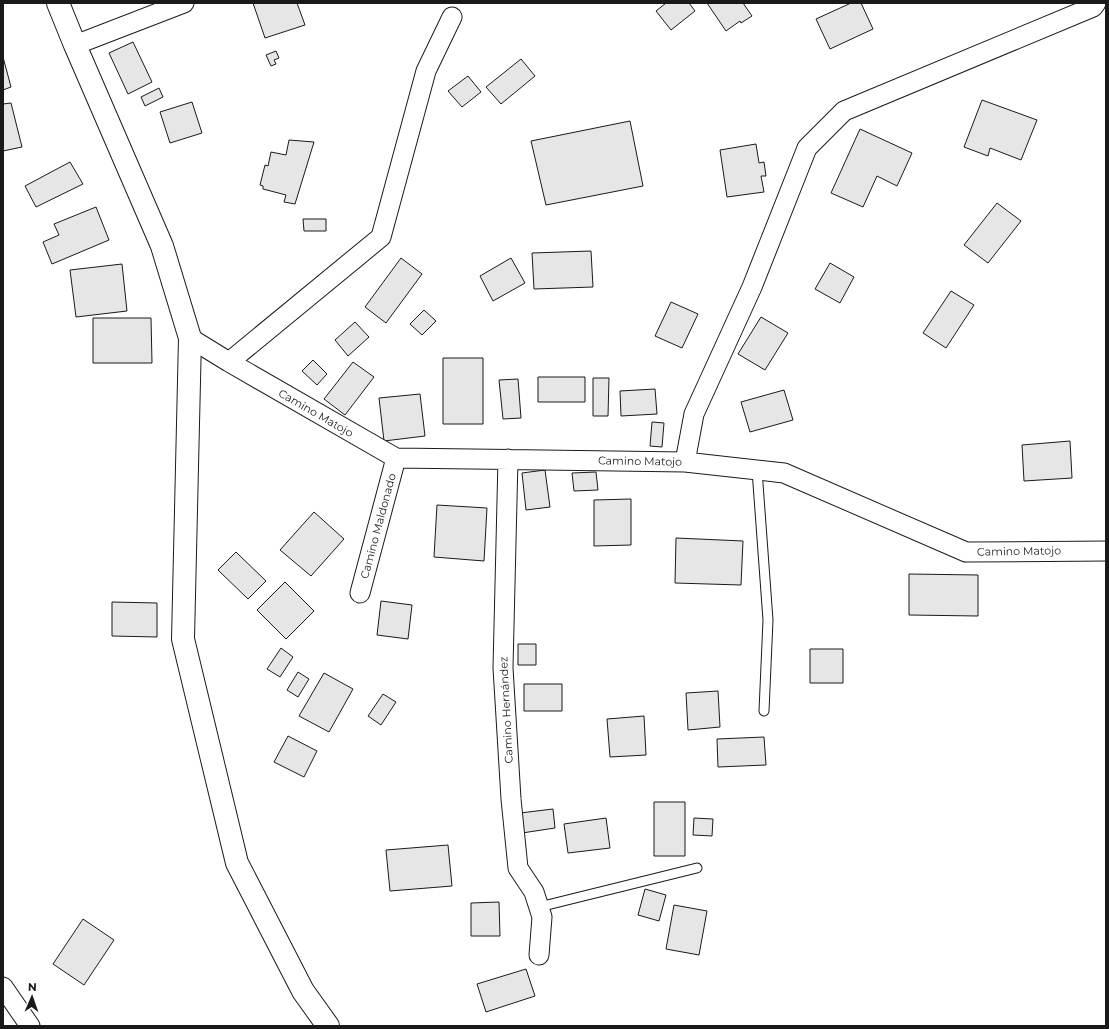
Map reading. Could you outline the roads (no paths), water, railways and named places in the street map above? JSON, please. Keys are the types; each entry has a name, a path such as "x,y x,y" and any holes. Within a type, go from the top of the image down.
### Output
{"street":[{"path":"58,3 162,246 190,338 183,639 237,863 303,990 328,1026"},
{"path":"75,45 184,3"},
{"path":"685,462 694,414 752,287 807,148 844,111 1093,7 1096,3"},
{"path":"229,362 381,238 426,71 452,17"},
{"name":"Camino Matojo","path":"190,338 396,458 685,462 784,473 966,552 1106,551"},
{"name":"Camino Maldonado","path":"360,593 396,458"},
{"name":"Camino Hernández","path":"508,459 503,668 511,799 518,868 534,892 542,917 539,955"},
{"path":"3,988 30,1026"}],"lane":[{"path":"757,470 768,620 764,712"},
{"path":"539,907 698,868"}]}
